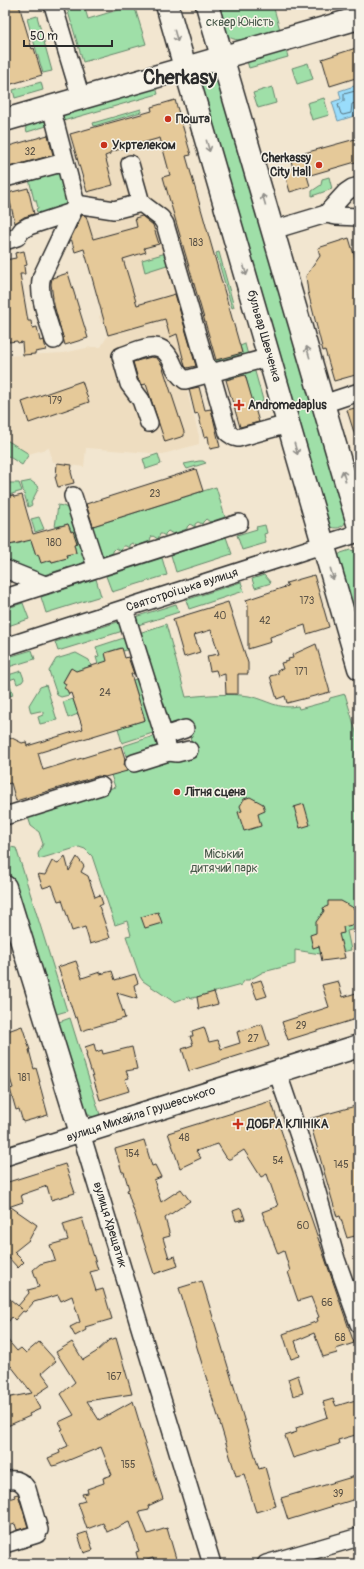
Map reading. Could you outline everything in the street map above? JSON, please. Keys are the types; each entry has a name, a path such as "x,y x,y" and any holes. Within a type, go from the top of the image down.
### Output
{"main road":[{"name":"бульвар Шевченка","path":"167,5 359,668"},
{"path":"207,5 359,527"},
{"path":"5,120 359,18"},
{"name":"вулиця Хрещатик","path":"5,887 81,1132"},
{"name":"вулиця Михайла Грушевського","path":"81,1132 359,1046"}],"street":[{"path":"53,5 81,98"},
{"path":"357,5 359,10"},
{"path":"51,107 65,162 74,208 43,273 40,283 54,340"},
{"path":"5,178 65,162"},
{"path":"130,164 141,203 161,218 165,224 206,365 211,373 227,431 230,436 242,437 288,424"},
{"path":"326,214 349,189 359,186"},
{"path":"5,241 17,237 22,230 30,226 74,208 114,210 141,203"},
{"path":"272,230 326,214 359,217"},
{"path":"148,423 141,400 130,387 121,356 156,346 162,348 168,353 178,374 185,380 270,357"},
{"path":"323,404 359,392"},
{"path":"73,496 94,560"},
{"path":"5,598 239,522"},
{"name":"Святотроїцька вулиця","path":"5,647 359,533"},
{"path":"5,569 45,585"},
{"path":"124,609 170,752"},
{"path":"164,736 185,729"},
{"path":"134,763 170,752 176,754 190,750"},
{"path":"5,816 101,786"},
{"path":"277,1071 311,1171 336,1259 359,1324"},
{"name":"вулиця Михайла Грушевського","path":"5,1157 81,1132"},
{"name":"вулиця Хрещатик","path":"81,1132 212,1564"},
{"path":"5,1481 19,1480 24,1484 27,1489 39,1530 34,1535 5,1544"},
{"path":"266,1564 359,1537"}],"shaded area":[{"path":"175,100 191,155 185,157 190,169 242,353 196,366 200,382 191,386 187,391 199,436 199,444 163,454 86,448 84,467 53,462 49,448 29,454 5,439 5,356 63,353 91,347 101,347 108,335 104,322 101,323 99,316 102,314 75,216 92,212 94,202 92,198 89,198 70,134 152,111 151,107"},
{"path":"359,928 359,970 354,952 351,950 346,931"}],"green space":[{"path":"66,5 84,5 88,19 134,5 146,44 83,62"},
{"name":"сквер Юність","path":"215,5 273,5 280,30 250,39 236,40 229,37 222,29"},
{"path":"37,16 52,71 43,73 27,19"},
{"path":"286,50 288,57 249,68 247,61"},
{"path":"308,63 313,79 297,84 292,68"},
{"path":"214,71 217,72 347,521 339,528 328,526 198,77"},
{"path":"41,82 43,90 15,98 13,90"},
{"path":"156,87 158,94 63,121 61,115"},
{"path":"272,87 276,103 258,108 253,93"},
{"path":"324,98 329,115 312,120 307,103"},
{"path":"141,109 141,112 94,126 93,123"},
{"path":"50,118 50,125 27,132 25,125"},
{"path":"60,167 73,204 41,219 39,212 37,212 36,209 38,208 36,200 34,200 28,175"},
{"path":"329,177 332,189 312,196 312,191 321,185 322,179"},
{"path":"219,252 234,307 232,308 216,253"},
{"path":"166,253 170,264 145,272 142,260"},
{"path":"245,344 249,359 218,368 209,362 242,353 240,346"},
{"path":"254,368 263,400 260,405 254,407 245,375 226,380 225,376"},
{"path":"5,439 29,454 22,465 5,454"},
{"path":"158,454 161,464 146,469 143,459"},
{"path":"199,461 206,463 187,469 184,464"},
{"path":"31,481 39,487 31,503 32,505 28,507 21,483"},
{"path":"8,483 19,483 22,491 5,496 5,485"},
{"path":"216,487 225,517 210,522 206,519 202,524 198,522 195,524 195,527 190,524 187,529 173,534 168,531 165,536 160,534 158,539 153,536 151,537 150,541 137,546 132,543 129,545 129,548 123,546 121,551 116,548 113,553 97,559 87,528"},
{"path":"58,505 72,510 91,560 41,576 5,563 5,546 21,543 33,534 32,543 36,555 38,554 51,560 52,562 66,558 66,555 76,553 74,544 77,543 68,524 55,527"},
{"path":"39,517 44,529 35,532 31,519"},
{"path":"265,525 267,533 264,534 266,543 242,550 237,535"},
{"path":"226,537 232,554 176,572 171,555"},
{"path":"350,550 359,554 359,642 337,556"},
{"path":"162,558 167,575 112,592 106,576"},
{"path":"264,575 271,583 255,588 252,579"},
{"path":"96,579 101,596 46,613 41,597"},
{"path":"241,582 244,591 189,609 186,600"},
{"path":"23,603 29,619 5,627 5,609"},
{"path":"176,604 179,612 135,626 134,619 138,616"},
{"path":"124,620 126,630 58,651 55,642"},
{"name":"Міський дитячий парк","path":"166,624 186,697 241,695 249,696 278,706 298,706 299,709 329,701 330,698 345,694 359,742 359,928 347,931 351,950 327,955 295,950 295,964 263,972 249,980 245,980 241,985 193,998 188,997 174,1002 143,981 140,977 126,936 131,935 127,921 115,925 92,856 85,849 79,847 39,859 38,854 43,844 39,832 31,826 27,814 115,787 111,775 141,765 195,752 186,725 168,728 136,634"},
{"path":"130,636 133,648 123,651 121,648 105,653 108,663 98,664 96,657 99,656 96,647"},
{"path":"32,650 35,659 5,668 5,658"},
{"path":"76,653 89,660 91,666 76,671 70,669 63,682 66,684 69,695 61,697 57,695 49,671 56,659"},
{"path":"21,671 24,679 22,682 17,684 15,678 9,680 13,695 10,696 9,691 5,692 5,676"},
{"path":"142,677 159,731 122,743 118,728 145,720 133,680"},
{"path":"46,685 57,720 40,724 38,717 43,715 43,712 40,711 31,713 29,705 40,687"},
{"path":"73,699 78,714 68,718 63,702"},
{"path":"160,734 160,748 130,758 127,756 123,746"},
{"path":"5,846 16,848 67,1011 53,1015 5,859"},
{"path":"70,1018 101,1118 90,1116 83,1107 56,1023"}],"water":[{"path":"357,85 359,91 359,105 355,107 357,115 338,121 332,102 341,99 339,91"}],"building":[{"path":"5,5 19,5 32,49 34,48 42,75 5,86 6,57"},
{"path":"356,48 359,57 359,77 330,86 322,59"},
{"path":"175,100 191,155 186,156 242,353 216,360 163,177 170,175 160,138 110,152 110,154 105,156 113,185 87,192 70,134 152,111 151,107"},
{"path":"48,135 53,155 5,168 5,147"},
{"name":"Cherkassy City Hall","path":"359,138 359,161 307,176 310,186 290,192 284,171 293,168 290,157"},
{"path":"28,188 34,214 24,217 15,223 8,193"},
{"path":"82,215 86,216 93,239 137,227 135,218 142,216 153,225 159,244 144,248 146,252 123,259 137,305 175,294 196,366 187,368 185,366 177,334 170,337 165,319 108,335 84,249 75,252 71,238"},
{"path":"349,238 359,271 359,374 334,381 325,350 323,351 308,292 306,276 320,256 318,248"},
{"path":"24,251 27,265 24,266 25,274 20,274 28,321 31,321 32,328 37,327 40,341 44,340 46,350 35,352 35,354 23,355 22,342 9,342 5,318 5,260 16,258 15,253"},
{"path":"68,273 88,338 65,345 54,305 51,284 52,278"},
{"path":"151,357 157,358 162,365 184,432 184,436 165,442 146,384 142,385 138,379 133,362"},
{"path":"245,375 259,422 240,427 226,380"},
{"path":"82,381 89,402 29,423 22,402"},
{"path":"199,387 205,410 211,409 220,447 210,449 208,436 204,437 198,413 195,414 189,389"},
{"path":"359,407 359,442 357,442 347,410"},
{"path":"57,463 72,465 71,472 74,483 58,487 55,477"},
{"path":"196,469 203,491 93,526 86,504"},
{"path":"13,495 14,497 22,495 33,534 68,524 71,532 73,531 77,543 74,544 76,553 66,555 67,558 41,563 38,554 36,555 31,540 5,546 5,497"},
{"path":"314,575 329,627 307,634 305,625 270,637 271,642 248,649 248,606 246,600 288,586 286,583"},
{"path":"228,602 248,663 248,674 238,674 238,694 226,694 225,674 218,676 216,670 210,671 207,656 219,654 211,630 194,635 200,652 184,657 173,619"},
{"path":"316,644 330,692 287,703 285,696 277,699 270,676 278,674 277,670 283,669 281,663 289,661 288,659 293,658 292,655"},
{"path":"122,648 125,658 128,657 134,674 131,674 145,720 38,753 43,770 121,746 125,759 124,766 127,771 105,777 98,776 16,801 11,783 7,784 5,781 5,740 12,738 22,743 26,742 27,746 83,729 71,693 69,694 64,688 66,684 63,682 71,668 76,671 107,661 105,653"},
{"path":"250,797 263,804 265,811 258,814 261,826 244,831 238,812 242,811 240,806 244,799"},
{"path":"304,804 310,825 300,828 294,807"},
{"path":"65,856 69,871 77,857 84,866 81,872 88,876 95,897 100,895 103,904 99,906 110,938 90,944 85,927 72,931 62,900 58,901 52,885 43,888 38,874 45,875 52,861 58,864"},
{"path":"328,901 341,901 352,907 356,911 356,924 343,927 344,933 339,934 345,958 322,961 319,946 313,948 310,935 316,933 316,922 324,911 323,908 328,906"},
{"path":"158,912 162,923 145,928 141,917"},
{"path":"76,961 82,978 100,972 100,974 112,971 115,980 135,974 138,983 134,985 137,999 117,993 125,1018 81,1031 77,1017 75,1018 58,967"},
{"path":"261,980 267,996 257,999 251,983"},
{"path":"338,981 343,997 356,993 359,1001 359,1018 288,1040 282,1022 329,1007 322,985"},
{"path":"214,992 218,1004 199,1009 197,997"},
{"path":"262,1024 269,1046 189,1071 182,1049 193,1045 190,1036 193,1036 192,1031 204,1027 209,1042 218,1040 221,1049 240,1043 237,1032"},
{"path":"22,1026 30,1050 34,1069 36,1068 48,1115 23,1122 19,1109 16,1110 10,1089 13,1088 5,1062 5,1032"},
{"path":"94,1044 96,1052 102,1050 103,1054 132,1047 137,1069 126,1071 129,1078 125,1079 129,1091 100,1100 86,1055 85,1047"},
{"path":"271,1101 354,1343 336,1349 337,1353 323,1357 314,1333 295,1341 300,1356 291,1359 283,1334 318,1321 317,1318 319,1317 311,1297 298,1301 288,1272 290,1271 284,1251 278,1254 262,1212 278,1206 267,1174 261,1177 244,1150 228,1159 218,1144 196,1151 201,1158 180,1168 168,1133"},
{"path":"359,1105 359,1235 347,1238 340,1216 337,1217 309,1119"},
{"path":"144,1140 152,1166 155,1165 161,1177 154,1180 161,1202 181,1189 190,1201 165,1218 170,1236 163,1238 169,1258 175,1256 178,1266 154,1274 127,1190 129,1189 124,1172 122,1172 115,1149"},
{"path":"65,1164 75,1193 51,1200 47,1186 21,1195 23,1202 5,1208 5,1183"},
{"path":"11,1207 37,1225 29,1240 14,1252 24,1262 18,1268 8,1257 5,1260 5,1212"},
{"path":"241,1208 245,1219 236,1221 233,1211"},
{"path":"82,1218 98,1270 90,1272 96,1291 103,1289 112,1319 85,1327 86,1330 75,1336 70,1327 80,1322 72,1296 61,1301 58,1295 34,1302 15,1320 12,1317 5,1326 5,1295 18,1306 29,1293 28,1290 39,1287 33,1270 40,1264 55,1260 50,1245 68,1240 63,1224"},
{"path":"202,1281 259,1469 265,1467 276,1506 256,1512 244,1474 236,1476 179,1288"},
{"path":"5,1337 17,1351 21,1348 26,1353 39,1342 56,1361 42,1373 51,1385 34,1396 40,1409 29,1414 30,1416 5,1427 5,1410 8,1410 6,1398 32,1393 11,1366 5,1370"},
{"path":"116,1338 132,1394 87,1401 99,1420 133,1401 143,1438 163,1499 148,1506 149,1510 139,1512 148,1534 167,1528 177,1562 170,1564 155,1564 153,1558 139,1563 136,1552 139,1551 129,1522 107,1532 103,1523 87,1529 78,1503 85,1501 82,1494 88,1493 87,1489 104,1483 103,1478 112,1475 101,1447 57,1465 52,1466 48,1458 60,1453 59,1450 68,1446 61,1430 63,1429 59,1422 74,1415 61,1394 75,1382 56,1352 72,1342 83,1360 96,1352 109,1340"},
{"path":"298,1375 303,1393 293,1396 288,1379"},
{"path":"333,1399 336,1406 359,1399 359,1434 338,1440 339,1444 293,1458 285,1436 297,1432 296,1428 328,1417 323,1402"},
{"path":"359,1475 359,1498 288,1520 281,1498"},
{"path":"18,1494 28,1527 17,1530 15,1524 5,1527 5,1500 15,1497 14,1495"},
{"path":"87,1532 93,1550 84,1553 78,1535"}],"place":[{"name":"Пошта","path":"168,119"},
{"name":"Укртелеком","path":"104,145"},
{"name":"Cherkassy City Hall","path":"319,165"},
{"name":"Andromedaplus","path":"239,405"},
{"name":"Літня сцена","path":"177,792"},
{"name":"ДОБРА КЛІНІКА","path":"238,1124"}],"district":[{"name":"Cherkasy","path":"180,77"}]}
